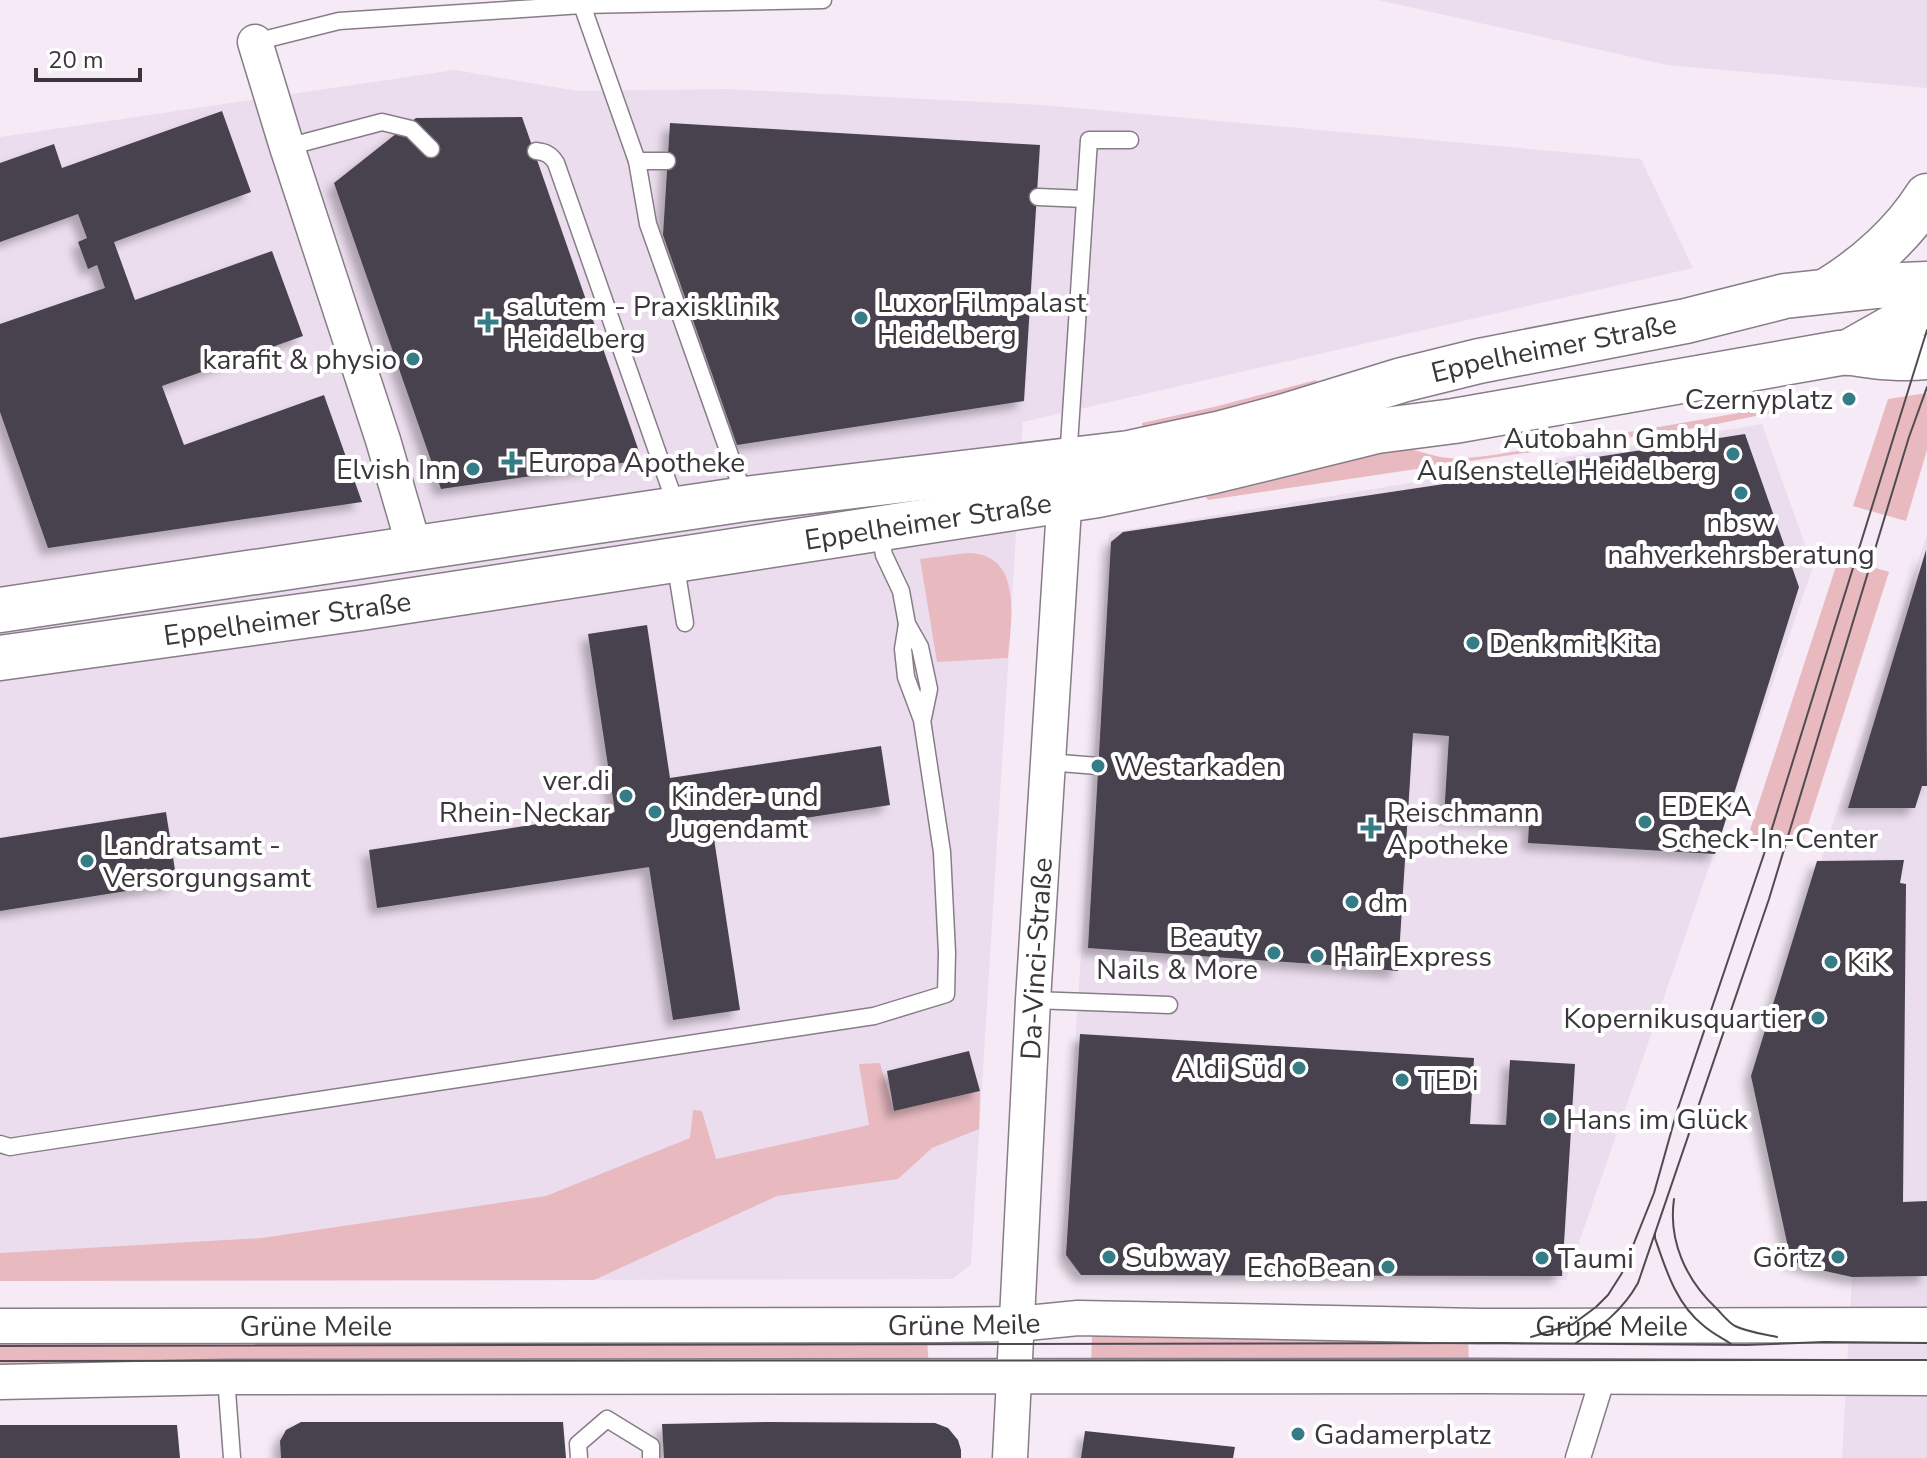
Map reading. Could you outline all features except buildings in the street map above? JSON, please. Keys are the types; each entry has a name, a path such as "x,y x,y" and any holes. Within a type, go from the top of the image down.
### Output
{"main road":[{"name":"Eppelheimer Straße","path":"1828,290 1854,275 1878,253 1927,196"},
{"name":"Eppelheimer Straße","path":"0,658 377,606 879,529 1066,481 1129,453 1222,433 1402,380 1479,361 1686,321 1785,296 1927,284"},
{"name":"Eppelheimer Straße","path":"1849,352 1927,308"},
{"name":"Eppelheimer Straße","path":"0,610 745,499 1066,481 1137,488 1377,431 1507,413 1849,352 1927,357"}],"street":[{"path":"255,42 383,440 415,550"},
{"name":"Da-Vinci-Straße","path":"1010,1458 1033,1000 1066,481"},
{"name":"Grüne Meile","path":"0,1326 1017,1324 1078,1318 1479,1326 1927,1325"},
{"name":"Grüne Meile","path":"0,1382 226,1377 1927,1378"},
{"path":"1578,1458 1603,1377"}],"lane":[{"path":"255,42 339,21 582,5 823,0"},
{"path":"582,5 637,161 648,224 745,499"},
{"path":"287,147 382,122 411,129 431,149"},
{"path":"1066,481 1089,140 1130,140"},
{"path":"536,151 545,152 556,163 678,510"},
{"path":"637,161 667,161"},
{"path":"1038,197 1085,199"},
{"path":"0,1144 10,1147 874,1016 946,994 942,852 922,720 906,677 903,649 907,624 901,591 884,555 879,529"},
{"path":"675,560 685,623"},
{"path":"1047,762 1098,766"},
{"path":"1033,1000 1169,1005"},
{"path":"226,1377 232,1458"},
{"path":"579,1458 578,1444 607,1419 651,1446 651,1458"}],"shaded area":[{"path":"1378,0 1927,0 1927,88 1667,65"},
{"path":"455,70 577,91 726,89 1043,105 1641,159 1693,268 1023,422 971,1264 953,1279 0,1281 0,137"},
{"path":"1316,380 1318,386 1144,434 1142,423"},
{"path":"1927,393 1927,450 1906,521 1853,506 1888,399"},
{"path":"1822,398 1823,402 1707,426 1208,500 1206,497 1333,460 1402,447 1459,459 1494,455"},
{"name":"Westarkaden","path":"1762,424 1813,567 1566,1280 1081,1275 1061,1256 1109,533"},
{"path":"1927,534 1927,1458 1842,1458 1852,1277 1791,1261 1751,1076"},
{"path":"967,553 985,556 998,564 1006,576 1011,609 1008,658 937,662 920,559"},
{"path":"1839,557 1889,572 1801,847 1748,836"},
{"path":"880,1063 894,1111 980,1091 979,1129 932,1148 898,1179 777,1196 594,1280 0,1281 0,1253 262,1238 546,1196 690,1138 693,1110 702,1111 716,1159 869,1125 859,1064"},
{"path":"1468,1335 1469,1368 1091,1367 1092,1336"},
{"path":"927,1336 929,1370 0,1371 0,1338"}],"tram line":[{"path":"1531,1337 1573,1324 1608,1295 1622,1273 1654,1193 1677,1111 1764,854 1927,330"},
{"path":"1576,1343 1611,1317 1626,1302 1638,1283 1769,899 1909,437 1927,387"},
{"path":"1674,1199 1677,1245 1696,1285 1735,1326 1777,1337"},
{"path":"1655,1233 1679,1297 1707,1329 1731,1344"},
{"path":"0,1346 1927,1343"},
{"path":"0,1361 1927,1360"}],"place":[{"name":"Luxor Filmpalast Heidelberg","path":"861,318"},
{"name":"salutem - Praxisklinik Heidelberg","path":"488,322"},
{"name":"karafit & physio","path":"413,359"},
{"name":"Czernyplatz","path":"1849,399"},
{"name":"Autobahn GmbH Außenstelle Heidelberg","path":"1733,454"},
{"name":"Europa Apotheke","path":"512,462"},
{"name":"Elvish Inn","path":"473,469"},
{"name":"nbsw nahverkehrsberatung","path":"1741,493"},
{"name":"Denk mit Kita","path":"1473,643"},
{"name":"Westarkaden","path":"1098,766"},
{"name":"ver.di Rhein-Neckar","path":"626,796"},
{"name":"Kinder- und Jugendamt","path":"655,812"},
{"name":"EDEKA Scheck-In-Center","path":"1645,822"},
{"name":"Reischmann Apotheke","path":"1371,828"},
{"name":"Landratsamt - Versorgungsamt","path":"87,861"},
{"name":"dm","path":"1352,902"},
{"name":"Beauty Nails & More","path":"1274,953"},
{"name":"Hair Express","path":"1317,956"},
{"name":"KiK","path":"1831,962"},
{"name":"Kopernikusquartier","path":"1818,1018"},
{"name":"Aldi Süd","path":"1299,1068"},
{"name":"TEDi","path":"1402,1080"},
{"name":"Hans im Glück","path":"1550,1119"},
{"name":"Subway","path":"1109,1257"},
{"name":"Görtz","path":"1838,1257"},
{"name":"Taumi","path":"1542,1258"},
{"name":"EchoBean","path":"1388,1267"},
{"name":"Gadamerplatz","path":"1298,1434"}]}
